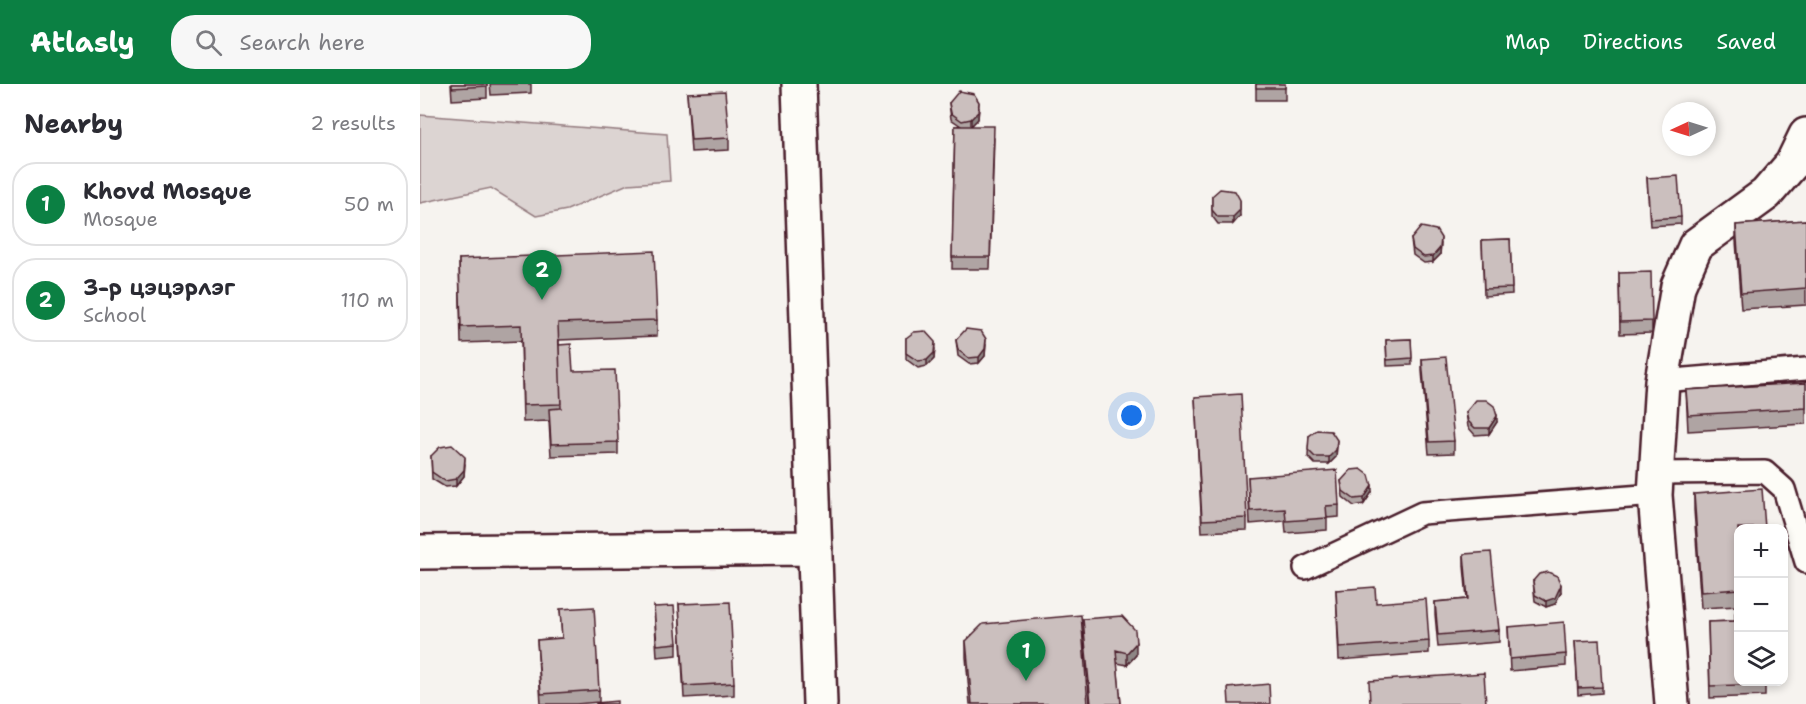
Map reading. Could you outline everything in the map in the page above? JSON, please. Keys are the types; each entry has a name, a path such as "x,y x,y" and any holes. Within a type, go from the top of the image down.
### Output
{"street":[{"path":"799,84 820,704"},
{"path":"1672,704 1655,484 1662,381 1678,286 1696,245 1766,194 1792,164 1806,135"},
{"path":"420,552 815,548"}],"lane":[{"path":"1662,381 1806,369"},
{"path":"1305,568 1422,513 1765,472 1784,489 1806,562"}],"shaded area":[{"path":"420,115 667,134 670,181 628,184 567,210 536,216 491,188 420,203"}],"building":[{"path":"452,84 487,84 487,86 452,88"},
{"path":"1256,84 1285,84 1285,88 1256,88"},
{"path":"725,91 729,138 691,140 687,93"},
{"path":"959,91 974,94 979,102 978,112 971,119 962,121 951,113 949,103"},
{"path":"955,126 994,126 990,257 952,257"},
{"path":"1678,176 1681,217 1650,219 1647,178"},
{"path":"1220,189 1235,191 1240,200 1240,210 1233,217 1218,217 1212,210 1212,196"},
{"path":"1806,220 1806,288 1741,293 1736,225"},
{"path":"1421,227 1436,230 1441,238 1440,248 1433,256 1424,257 1413,249 1411,239"},
{"path":"1510,239 1512,288 1484,289 1482,240"},
{"path":"654,251 657,320 558,323 561,404 523,405 521,325 461,327 459,259"},
{"path":"1651,272 1652,321 1620,322 1619,273"},
{"path":"966,329 981,331 986,339 985,349 979,357 969,358 958,350 956,340"},
{"path":"925,331 935,342 934,353 927,360 918,361 906,353 906,338 914,332"},
{"path":"1411,339 1412,358 1387,360 1386,340"},
{"path":"571,344 573,371 615,370 618,442 551,444 549,409 561,408 559,345"},
{"path":"1446,357 1454,441 1429,442 1422,359"},
{"path":"1806,383 1806,408 1688,415 1686,390"},
{"path":"1241,394 1247,518 1202,520 1195,397"},
{"path":"1476,400 1486,400 1494,406 1497,416 1489,428 1475,428 1468,421 1466,412"},
{"path":"1317,430 1331,431 1337,440 1336,450 1329,457 1315,457 1308,450 1309,436"},
{"path":"452,445 465,457 464,470 456,479 445,481 432,472 431,456 440,447"},
{"path":"1361,469 1369,475 1372,486 1364,498 1354,499 1343,491 1341,481 1351,470"},
{"path":"1337,470 1339,505 1326,506 1327,518 1286,521 1285,509 1250,511 1248,477"},
{"path":"1762,489 1765,524 1734,524 1734,589 1701,592 1694,494"},
{"path":"1491,552 1499,630 1438,635 1435,602 1468,599 1464,554"},
{"path":"1548,572 1557,576 1561,585 1555,598 1546,601 1535,595 1533,581 1539,574"},
{"path":"1375,587 1376,603 1426,599 1429,641 1339,648 1336,590"},
{"path":"730,602 734,683 684,686 679,604"},
{"path":"674,606 677,643 657,645 654,607"},
{"path":"594,607 599,690 541,694 537,640 562,638 560,609"},
{"path":"1081,615 1088,704 972,704 966,641 983,624"},
{"path":"1122,616 1135,630 1136,643 1127,653 1116,650 1121,704 1091,704 1083,619"},
{"path":"1734,621 1734,685 1710,686 1708,622"},
{"path":"1564,622 1566,654 1510,659 1508,627"},
{"path":"1599,640 1602,687 1578,688 1575,641"},
{"path":"1484,673 1486,704 1370,704 1369,681"},
{"path":"1269,684 1270,704 1229,704 1228,688"},
{"path":"617,701 617,704 596,704 596,703"}],"place":[{"name":"3-р цэцэрлэг","path":"542,300"},
{"name":"Khovd Mosque","path":"1026,681"}]}
